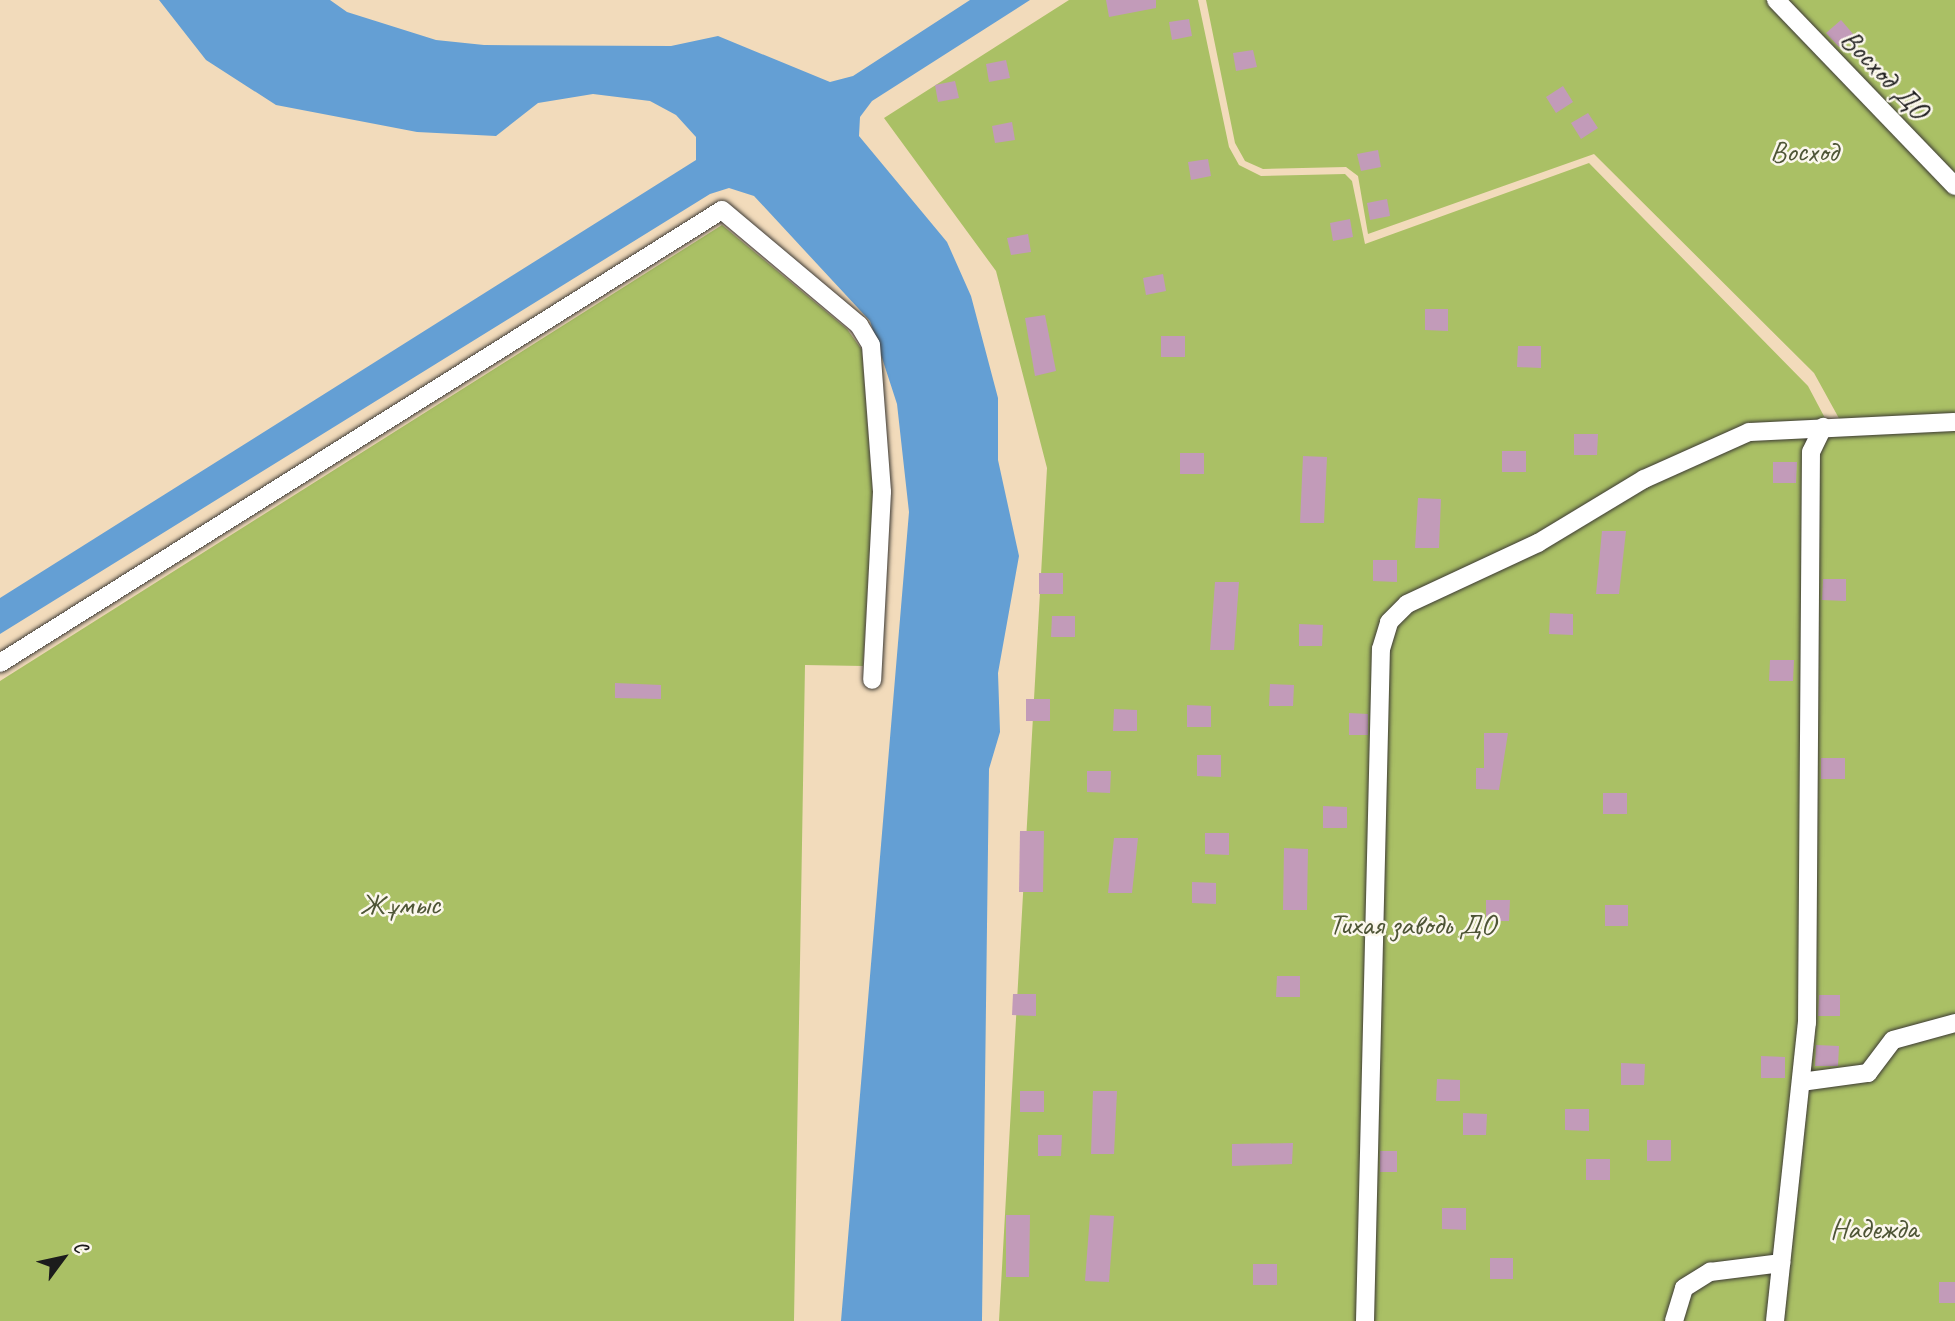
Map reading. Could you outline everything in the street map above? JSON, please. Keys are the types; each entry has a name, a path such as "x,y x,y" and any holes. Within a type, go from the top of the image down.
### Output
{"street":[{"name":"Восход ДО","path":"1776,0 1955,186"},
{"path":"0,663 722,210 859,325 871,345 882,492 872,680"},
{"path":"1365,1321 1381,649 1389,622 1407,604 1538,543 1644,479 1749,432 1955,422"},
{"path":"1775,1321 1807,1023 1811,452 1822,427"},
{"path":"1801,1082 1868,1073 1893,1040 1955,1023"},
{"path":"1674,1321 1684,1288 1710,1272 1781,1263"}],"green space":[{"name":"Тихая заводь ДО","path":"1069,0 1198,0 1229,147 1239,165 1261,176 1345,174 1352,181 1365,244 1589,163 1808,386 1826,420 1807,438 1799,1035 1775,1256 1680,1282 1668,1321 999,1321 1047,468 996,271 884,118"},
{"name":"Восход","path":"1206,0 1955,0 1955,417 1841,422 1814,373 1594,154 1368,234 1358,176 1346,167 1263,169 1245,161 1235,143"},
{"name":"Жұмыс","path":"722,225 847,329 862,350 873,496 863,666 805,665 794,1321 0,1321 0,681"},
{"name":"Надежда","path":"1955,429 1955,1321 1681,1321 1690,1294 1711,1281 1788,1271 1815,1033 1819,451 1829,435"}],"water":[{"path":"159,0 330,0 347,12 436,40 484,45 671,46 718,36 830,82 853,76 970,0 1030,0 872,101 860,117 859,136 947,242 971,296 998,398 998,460 1019,556 998,673 1000,732 989,769 982,1321 841,1321 909,512 897,404 870,321 754,196 729,188 710,194 0,634 0,598 696,160 696,137 676,115 650,101 593,94 538,103 496,136 417,132 276,105 206,60"}],"building":[{"path":"1106,0 1156,0 1156,8 1109,17"},
{"path":"1189,19 1192,36 1172,40 1169,22"},
{"path":"1841,20 1854,35 1839,47 1826,33"},
{"path":"1253,50 1257,67 1236,71 1233,53"},
{"path":"1006,60 1010,78 989,82 986,64"},
{"path":"955,81 959,98 938,102 935,85"},
{"path":"1563,86 1573,102 1556,113 1546,97"},
{"path":"1588,113 1598,128 1581,139 1571,123"},
{"path":"1012,122 1015,140 995,143 992,126"},
{"path":"1378,150 1381,167 1361,171 1357,154"},
{"path":"1208,159 1211,176 1191,180 1188,162"},
{"path":"1387,199 1390,216 1370,220 1367,203"},
{"path":"1350,219 1353,237 1333,241 1330,223"},
{"path":"1028,234 1031,252 1011,255 1007,238"},
{"path":"1163,274 1166,291 1146,295 1143,278"},
{"path":"1425,309 1448,309 1448,331 1425,330"},
{"path":"1045,315 1056,371 1035,376 1025,318"},
{"path":"1161,336 1185,336 1185,357 1161,357"},
{"path":"1518,346 1541,346 1541,368 1517,367"},
{"path":"1574,434 1598,434 1597,455 1574,455"},
{"path":"1502,451 1526,451 1526,472 1502,472"},
{"path":"1180,453 1204,453 1204,474 1180,474"},
{"path":"1303,456 1327,457 1324,523 1300,523"},
{"path":"1773,462 1797,462 1796,483 1773,483"},
{"path":"1418,498 1441,499 1439,548 1415,548"},
{"path":"1602,531 1626,531 1619,594 1596,594"},
{"path":"1373,560 1397,560 1397,582 1373,581"},
{"path":"1039,573 1063,573 1063,594 1039,594"},
{"path":"1823,579 1846,579 1846,601 1822,600"},
{"path":"1215,582 1239,582 1234,650 1210,650"},
{"path":"1550,613 1573,614 1573,635 1549,634"},
{"path":"1052,616 1075,616 1075,637 1051,637"},
{"path":"1299,624 1323,625 1322,646 1299,646"},
{"path":"1770,660 1794,660 1793,681 1769,681"},
{"path":"615,683 661,685 661,699 615,698"},
{"path":"1270,684 1294,685 1293,706 1269,706"},
{"path":"1026,699 1050,699 1050,721 1026,721"},
{"path":"1187,705 1211,706 1211,727 1187,727"},
{"path":"1114,709 1137,710 1137,731 1113,731"},
{"path":"1349,713 1368,714 1368,735 1349,735"},
{"path":"1484,733 1508,733 1499,790 1476,789 1476,768 1484,768"},
{"path":"1197,755 1221,755 1221,777 1197,776"},
{"path":"1821,758 1845,758 1845,779 1821,779"},
{"path":"1087,771 1111,771 1110,793 1087,792"},
{"path":"1603,793 1627,793 1627,814 1603,814"},
{"path":"1323,806 1347,807 1347,828 1323,828"},
{"path":"1020,831 1044,831 1043,892 1019,892"},
{"path":"1205,833 1229,833 1229,855 1205,854"},
{"path":"1114,838 1138,838 1132,893 1108,893"},
{"path":"1284,848 1308,849 1307,910 1283,910"},
{"path":"1192,882 1216,883 1216,904 1192,903"},
{"path":"1486,900 1510,900 1509,921 1486,921"},
{"path":"1605,905 1628,905 1628,926 1605,926"},
{"path":"1277,976 1300,976 1300,997 1276,997"},
{"path":"1013,994 1036,994 1036,1016 1012,1015"},
{"path":"1819,995 1840,995 1840,1016 1818,1016"},
{"path":"1816,1045 1839,1046 1838,1066 1815,1066"},
{"path":"1761,1056 1785,1057 1785,1078 1761,1078"},
{"path":"1621,1063 1645,1064 1644,1085 1621,1085"},
{"path":"1437,1079 1460,1080 1460,1101 1436,1101"},
{"path":"1020,1091 1044,1091 1044,1112 1020,1112"},
{"path":"1093,1091 1117,1091 1114,1154 1091,1154"},
{"path":"1565,1109 1589,1109 1589,1131 1565,1130"},
{"path":"1463,1113 1487,1114 1486,1135 1463,1135"},
{"path":"1038,1135 1062,1135 1061,1156 1038,1156"},
{"path":"1647,1140 1671,1140 1671,1161 1647,1161"},
{"path":"1293,1143 1292,1164 1232,1166 1232,1144"},
{"path":"1380,1151 1397,1151 1397,1172 1380,1172"},
{"path":"1586,1159 1610,1159 1610,1180 1586,1180"},
{"path":"1442,1208 1466,1208 1466,1230 1442,1229"},
{"path":"1006,1215 1030,1215 1029,1277 1006,1277"},
{"path":"1090,1215 1114,1216 1109,1282 1085,1281"},
{"path":"1490,1258 1513,1258 1513,1279 1490,1279"},
{"path":"1253,1264 1277,1264 1277,1285 1253,1285"},
{"path":"1939,1282 1955,1282 1955,1303 1939,1303"}]}
